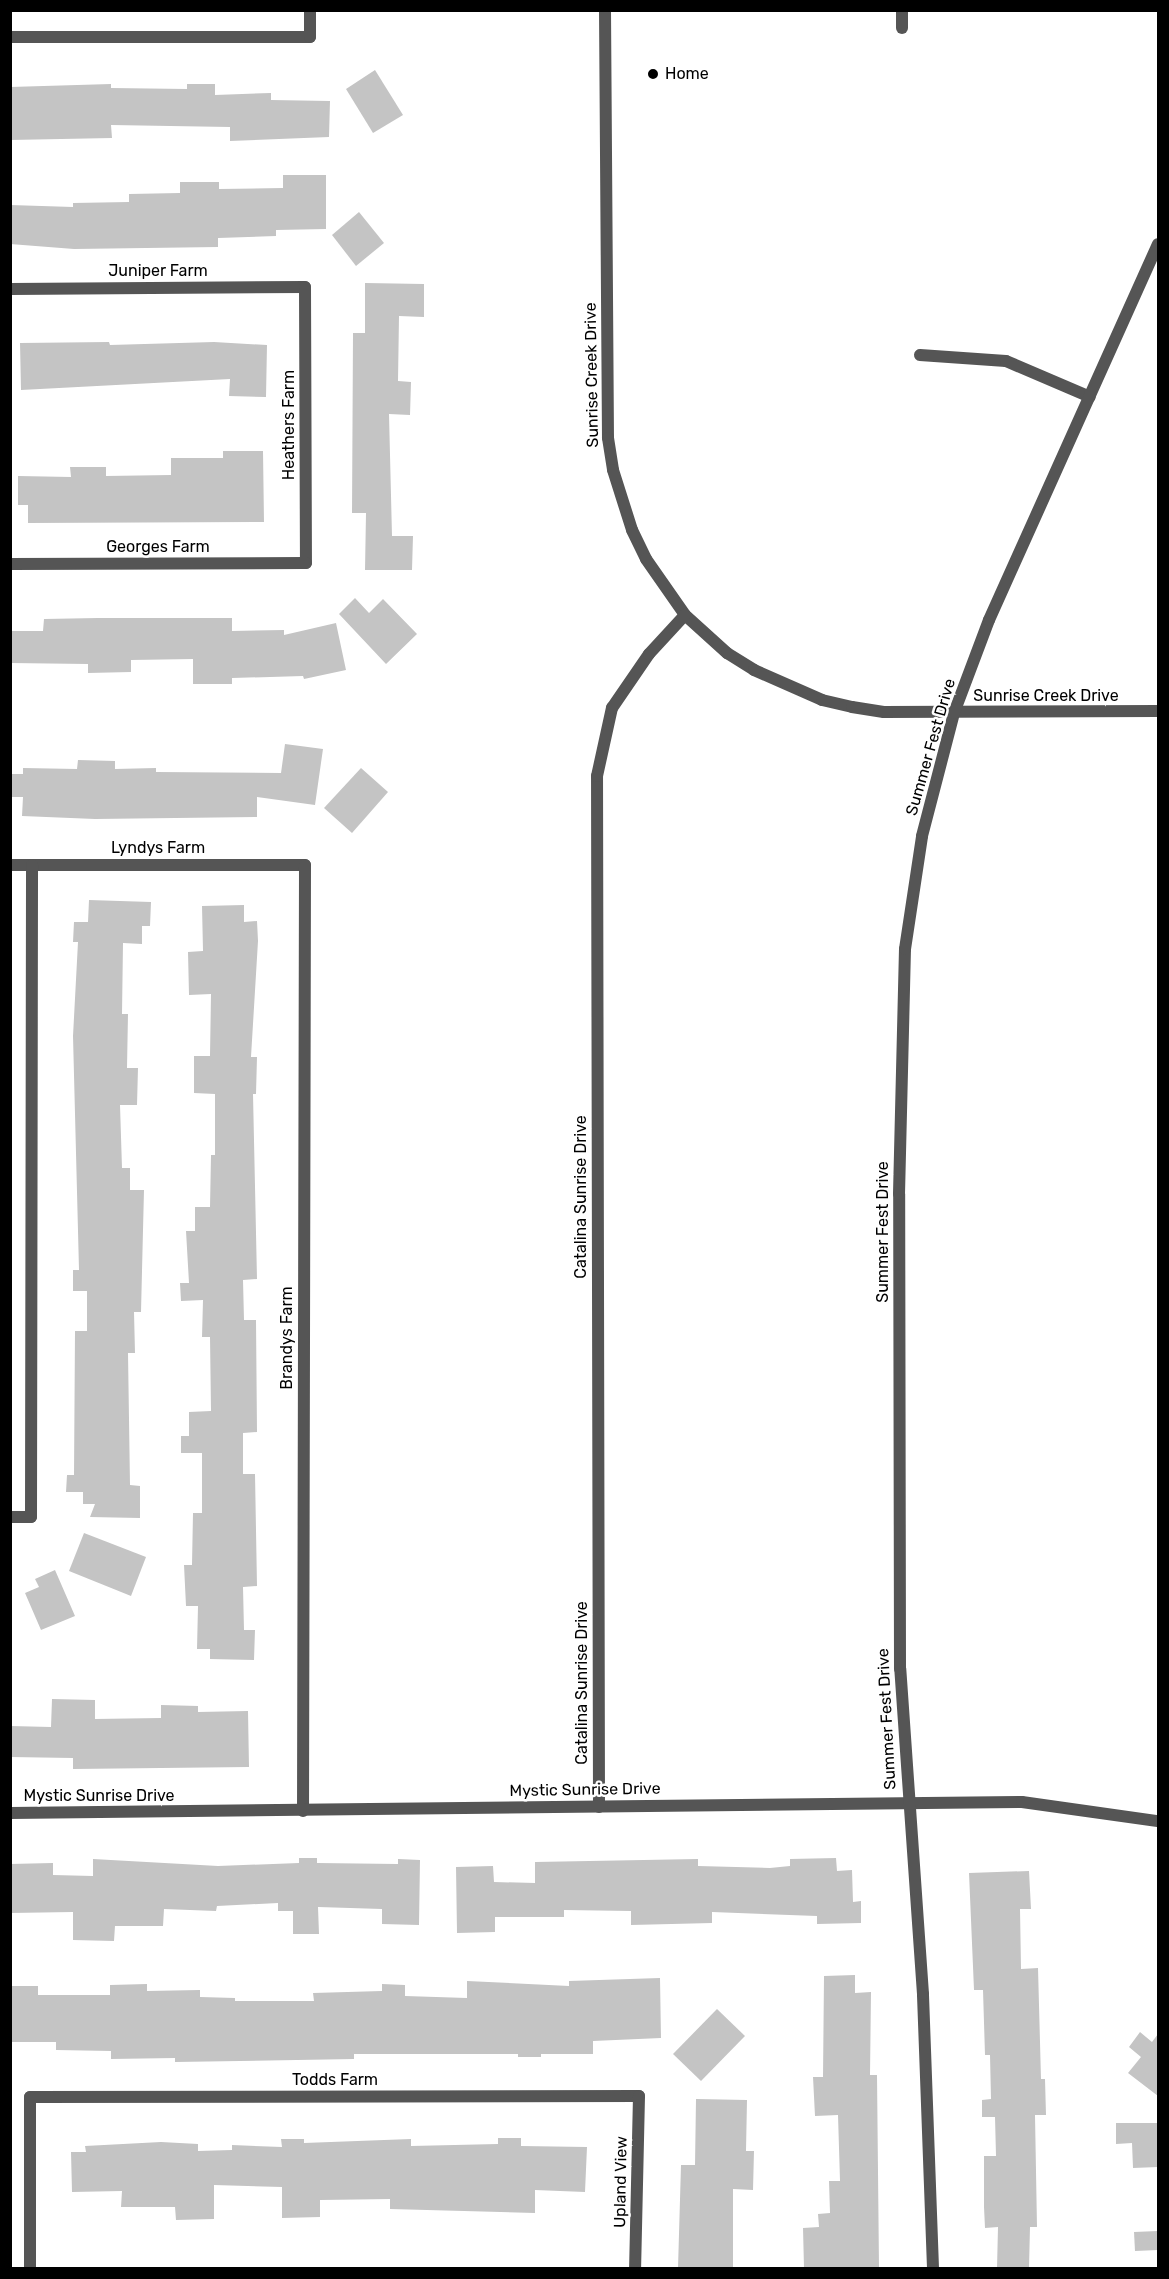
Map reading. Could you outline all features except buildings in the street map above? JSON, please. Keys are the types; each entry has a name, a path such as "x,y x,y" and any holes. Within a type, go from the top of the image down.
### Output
{"street":[{"path":"10,37 310,37 310,10"},
{"name":"Sunrise Creek Drive","path":"605,10 608,438 616,480 632,530 646,559 685,615 727,653 754,670 822,700 884,712 1158,711"},
{"path":"902,10 902,28"},
{"name":"Summer Fest Drive","path":"933,2268 923,1994 907,1802 900,1669 900,1048 905,949 922,837 954,713 989,620 1158,244"},
{"name":"Juniper Farm","path":"10,289 305,287"},
{"name":"Heathers Farm","path":"305,287 306,563"},
{"path":"920,355 1006,360 1090,397"},
{"name":"Georges Farm","path":"10,564 306,563"},
{"name":"Catalina Sunrise Drive","path":"599,1807 597,776 612,708 649,654 685,615"},
{"name":"Lyndys Farm","path":"10,865 305,865"},
{"path":"10,1517 31,1517 32,865"},
{"name":"Brandys Farm","path":"303,1811 305,865"},
{"name":"Mystic Sunrise Drive","path":"10,1813 907,1802 1065,1805 1158,1821"},
{"name":"Todds Farm","path":"30,2268 30,2097 639,2096"},
{"name":"Upland View","path":"635,2268 639,2096"}],"place":[{"name":"Home","path":"653,74"}]}
